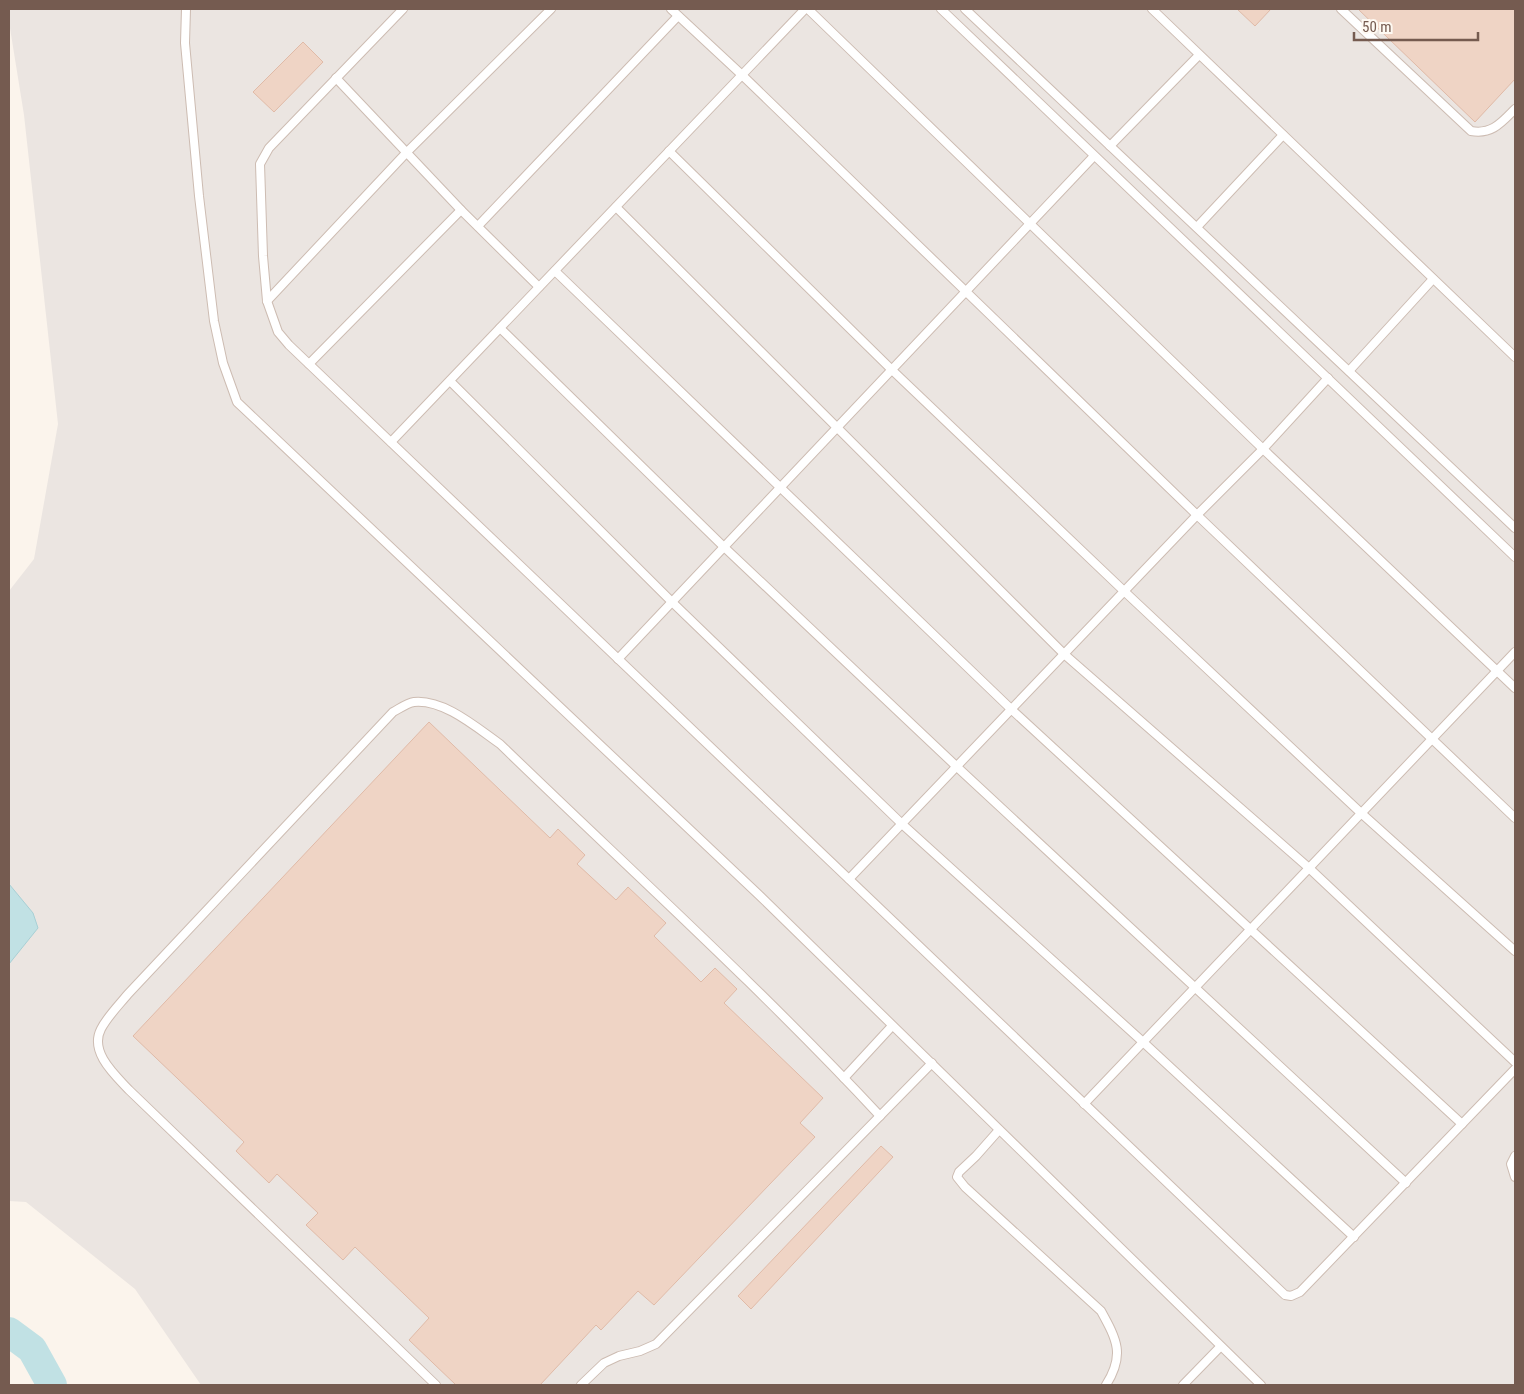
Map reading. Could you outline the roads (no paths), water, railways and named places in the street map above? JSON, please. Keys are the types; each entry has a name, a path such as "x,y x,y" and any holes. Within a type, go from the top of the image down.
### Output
{"lane":[{"path":"186,9 185,43 214,321 222,363 237,402 759,895 1261,1385"},
{"path":"403,9 269,148 260,164 267,301 278,332 308,364 1285,1296 1300,1292 1515,1070"},
{"path":"267,301 406,152 551,9"},
{"path":"671,9 1515,818"},
{"path":"391,442 806,9 1263,449 1515,688"},
{"path":"941,9 1515,557"},
{"path":"965,9 1515,528"},
{"path":"1152,9 1515,357"},
{"path":"1341,9 1471,131 1479,132 1495,128 1515,109"},
{"path":"478,226 678,16"},
{"path":"1110,146 1199,55"},
{"path":"336,78 461,210 539,287"},
{"path":"1197,228 1283,135"},
{"path":"669,151 892,370 1125,592 1361,813 1515,950"},
{"path":"618,659 1094,156"},
{"path":"616,206 1064,654 1309,868 1515,1062"},
{"path":"308,364 461,210"},
{"path":"554,271 1011,709 1462,1124"},
{"path":"1349,371 1433,279"},
{"path":"500,328 724,547 956,766 1406,1183"},
{"path":"849,880 1197,515 1263,449 1328,378"},
{"path":"450,381 672,602 902,824 1143,1042 1354,1237"},
{"path":"1084,1104 1515,652"},
{"path":"436,1385 129,1090 108,1066 98,1048 100,1030 128,994 393,712 413,702 436,704 462,718 500,744 773,1006 880,1116"},
{"path":"844,1078 892,1026"},
{"path":"581,1385 604,1362 656,1344 932,1063"},
{"path":"999,1130 959,1172 957,1177 965,1187 1101,1310 1118,1348 1116,1364 1106,1385"},
{"path":"1515,1156 1511,1164 1515,1177"},
{"path":"1183,1385 1220,1347"}],"water":[{"path":"9,884 33,913 38,928 9,964"}],"waterway":[{"path":"9,1332 32,1349 52,1385"}]}
